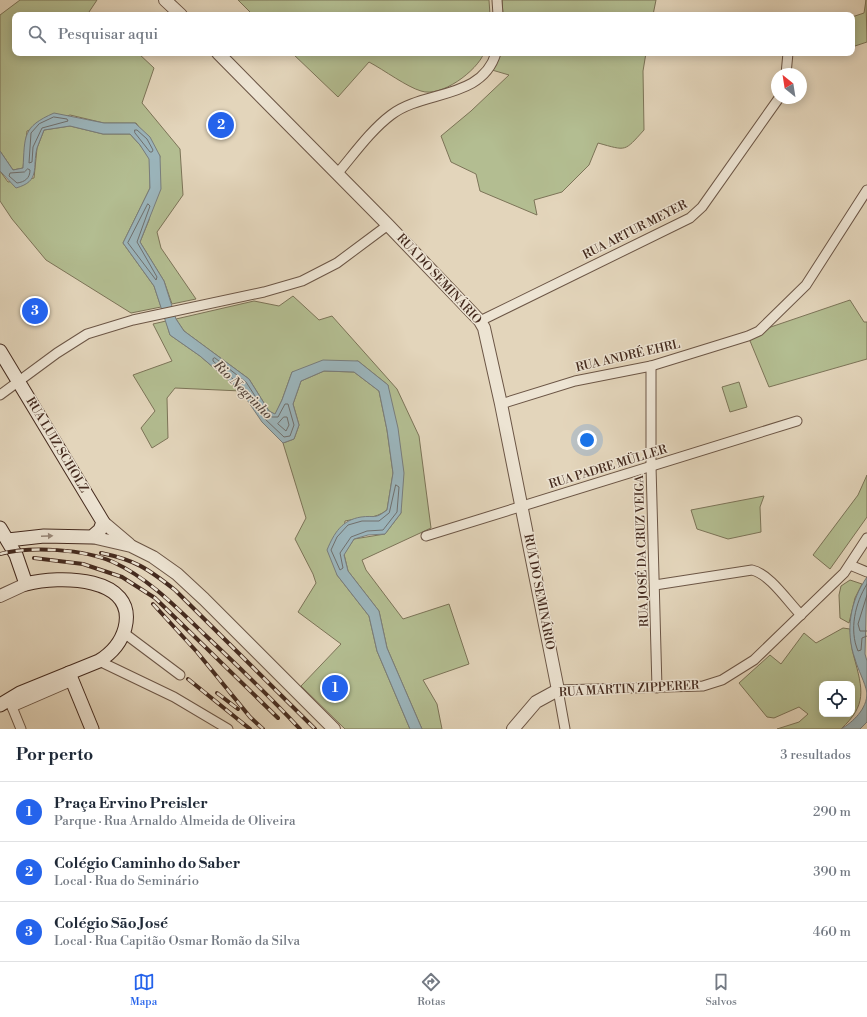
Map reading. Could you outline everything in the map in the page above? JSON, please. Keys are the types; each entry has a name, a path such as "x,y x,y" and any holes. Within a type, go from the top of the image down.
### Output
{"main road":[{"name":"RUA LUIZ SCHOLZ","path":"0,351 103,522"},
{"path":"8,540 44,536 92,537 100,530 103,522"},
{"path":"0,528 8,540 26,584 54,578 86,582 109,589 120,597 127,608 127,621 124,633 113,651 99,661 70,677 7,704"},
{"path":"70,677 92,729"}],"street":[{"path":"165,0 178,12"},
{"path":"497,0 498,12"},
{"name":"RUA DO SEMINÁRIO","path":"221,56 388,225 480,321 484,328 522,506 558,690"},
{"path":"337,174 391,115 410,105 461,89 471,84 487,69 494,56"},
{"path":"787,68 788,56"},
{"name":"RUA ARTUR MEYER","path":"480,321 690,218 702,207 775,104"},
{"name":"RUA ANDRÉ EHRL","path":"501,404 575,381 651,366 748,336 759,331 806,285 867,190"},
{"path":"0,395 63,349 87,334 121,323 277,288 313,276 337,263 388,225"},
{"name":"RUA JOSÉ DA CRUZ VEIGA","path":"651,366 651,466 658,688"},
{"name":"RUA PADRE MÜLLER","path":"426,536 797,421"},
{"path":"103,522 131,546"},
{"path":"92,537 131,546 153,557 190,586 334,729"},
{"name":"RUA MARTIN ZIPPERER","path":"513,729 536,702 558,690 703,686 722,680 754,660 801,616 850,565 867,538"},
{"path":"850,565 865,571"},
{"path":"655,586 752,570 757,571 768,579 801,616"},
{"path":"0,596 26,584"},
{"path":"124,633 180,675"},
{"path":"99,661 174,697 228,729"},
{"path":"558,690 565,729"},
{"path":"7,704 21,729"}],"green space":[{"path":"20,0 97,0 89,12 12,12 12,56 141,56 154,68 142,103 180,149 183,195 157,232 161,248 196,299 172,304 164,281 140,242 149,220 160,156 136,123 104,123 70,115 27,131 23,168 13,170 0,151 0,15"},
{"path":"238,0 489,0 490,12 250,12"},
{"path":"502,0 656,0 654,12 503,12"},
{"path":"866,0 867,42 855,46 855,16 864,13"},
{"path":"295,56 482,56 474,68 466,75 448,87 438,91 429,92 421,91 409,86 369,62 338,97"},
{"path":"499,56 646,56 643,71 644,130 624,148 598,143 589,165 562,192 534,200 537,215 480,191 476,174 451,162 441,136 471,111 509,75 492,70"},
{"path":"70,126 103,134 130,134 150,159 150,188 123,243 154,286 161,307 131,313 46,260 12,219 0,201 0,171 8,182 34,178 37,148 44,130"},
{"path":"293,296 319,320 332,316 397,389 419,436 431,528 362,560 366,570 403,619 449,604 469,664 423,680 437,704 442,729 422,729 387,648 379,611 348,571 344,554 354,539 385,534 401,513 388,385 358,361 292,372 275,415 269,411 249,379 184,331 176,319 254,301 279,306"},
{"path":"850,300 864,322 867,322 867,359 769,387 748,336"},
{"path":"166,321 170,335 200,356 241,391 175,388 167,398 168,438 152,448 141,428 155,411 133,375 172,361 153,324"},
{"path":"324,371 354,372 379,391 387,430 393,473 387,510 372,517 345,521 337,575 369,616 377,651 410,729 345,729 301,686 341,644 298,612 316,583 295,539 306,518 283,443 294,439 299,425 293,404 301,381"},
{"path":"739,382 747,407 730,412 722,387"},
{"path":"867,475 867,517 830,569 813,555 858,495"},
{"path":"764,496 760,507 761,532 728,539 697,529 691,510"},
{"path":"850,580 862,584 855,598 849,623 840,618 839,595 841,586"},
{"path":"843,628 850,629 852,650 861,688 859,704 855,712 855,681 819,681 819,717 851,717 841,729 777,729 799,722 808,714 799,707 774,718 767,717 739,683 770,655 781,664 804,633 816,643"}],"water":[{"name":"Rio Negrinho","path":"54,113 104,123 135,123 150,137 160,156 161,189 140,242 164,281 176,319 184,331 249,379 269,411 275,414 282,400 292,372 323,360 358,361 388,385 398,428 404,473 401,513 385,534 368,535 354,539 344,555 348,571 379,611 387,648 422,729 410,729 377,651 369,616 337,575 327,550 336,533 344,524 361,517 377,516 387,510 393,473 387,430 379,391 354,372 324,371 301,381 293,404 299,425 294,439 283,443 262,422 241,391 200,356 170,335 154,286 123,243 150,188 149,159 140,145 130,134 103,134 70,126 44,130 37,148 34,173 29,182 16,188 0,171 0,151 13,170 23,168 24,148 27,134 36,123"},
{"path":"867,577 865,654 867,661 867,693 852,648 850,627 853,606 861,586"},
{"path":"867,693 867,722 860,729 841,729 850,723 862,710"}],"railway":[{"path":"0,554 27,550 57,550 87,554 113,562 126,569 138,576 172,603 252,680 300,729"},
{"path":"101,553 132,562 148,570 175,590 315,729"},
{"path":"34,558 83,564 122,577 155,598 278,718"},
{"path":"153,604 197,652 250,717 263,729"},
{"path":"188,679 250,729"},
{"path":"217,693 238,709"}],"place":[{"name":"Colégio Caminho do Saber","path":"221,125"},
{"name":"Colégio São José","path":"35,311"},
{"name":"Praça Ervino Preisler","path":"335,688"}]}
